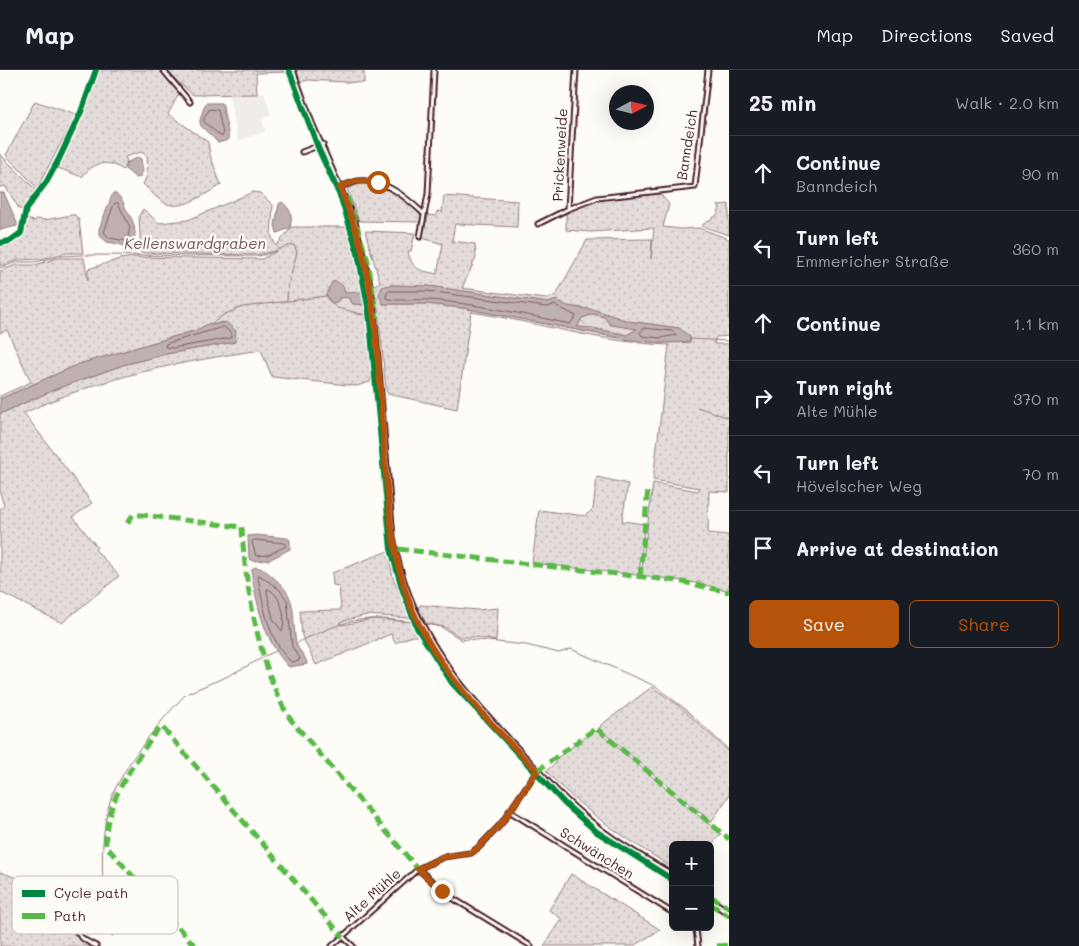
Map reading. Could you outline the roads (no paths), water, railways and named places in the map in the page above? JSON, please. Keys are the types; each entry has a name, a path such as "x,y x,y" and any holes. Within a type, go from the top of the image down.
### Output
{"main road":[{"path":"292,70 359,237 367,274 375,342 389,514 396,549 412,608 438,657 479,708 537,771 591,824 669,873"},
{"path":"714,903 729,912"}],"street":[{"path":"0,243 10,241 21,233 26,209 47,181 59,159 81,112 96,70"},
{"path":"163,70 190,102"},
{"path":"420,237 428,194 434,70"},
{"name":"Prickenweide","path":"538,224 568,209 576,70"},
{"name":"Banndeich","path":"568,209 597,198 695,187 708,70"},
{"path":"302,152 322,145"},
{"path":"340,187 356,181 378,182 409,200 425,215"},
{"name":"Alte Mühle","path":"332,946 371,908 418,869 443,857 471,853 489,838 537,771"},
{"name":"Schwänchen","path":"509,811 669,911"},
{"path":"418,869 449,896 531,946"},
{"path":"696,931 698,946"},
{"path":"78,934 80,937 96,946"},
{"path":"343,937 353,946"}],"water":[{"path":"206,103 221,103 223,105 228,140 218,143 201,126 200,119"},
{"path":"138,157 141,159 143,171 140,177 136,178 125,169 126,163"},
{"path":"0,193 4,193 17,226 0,230"},
{"path":"113,193 121,198 134,225 135,234 131,249 107,242 99,235 99,229"},
{"path":"282,202 291,213 291,224 290,228 277,233 275,225 279,204"},
{"path":"336,281 343,286 345,293 362,292 364,305 353,304 349,298 340,297 337,302 332,303 326,295 332,282"},
{"path":"389,285 428,286 548,303 557,300 567,306 595,310 628,321 679,328 690,337 690,342 660,343 631,340 463,308 426,304 383,304 379,295 382,287","holes":["593,314 604,317 611,325 637,329 627,335 577,327 582,318"]},
{"path":"226,322 236,331 235,342 166,354 123,365 56,389 0,414 0,399 79,364 197,330 210,323 213,325"},
{"path":"248,536 287,538 290,540 290,549 269,560 252,561 249,558"},
{"path":"255,567 269,573 283,586 288,594 293,608 296,643 307,664 289,667 268,636 257,601 252,576 252,569"}],"waterway":[{"name":"Kellenswardgraben","path":"86,255 256,256 294,245 297,252 289,282"},
{"name":"Kellenswardgraben","path":"0,268 17,262 35,262 61,256 84,255"},
{"name":"Kellenswardgraben","path":"287,301 288,284"},
{"path":"211,324 225,314 243,307 326,296"},
{"path":"689,339 729,341"},
{"path":"697,407 729,418"},
{"path":"297,644 303,639 353,621 386,619 412,622"},
{"path":"426,624 441,627 462,640 526,645 559,653 571,649 655,686 684,708 729,750"},
{"path":"265,656 276,651"},
{"path":"188,693 228,676 264,657"},
{"path":"102,876 106,820 114,791 141,747 185,695"},
{"path":"109,934 113,936"}]}
